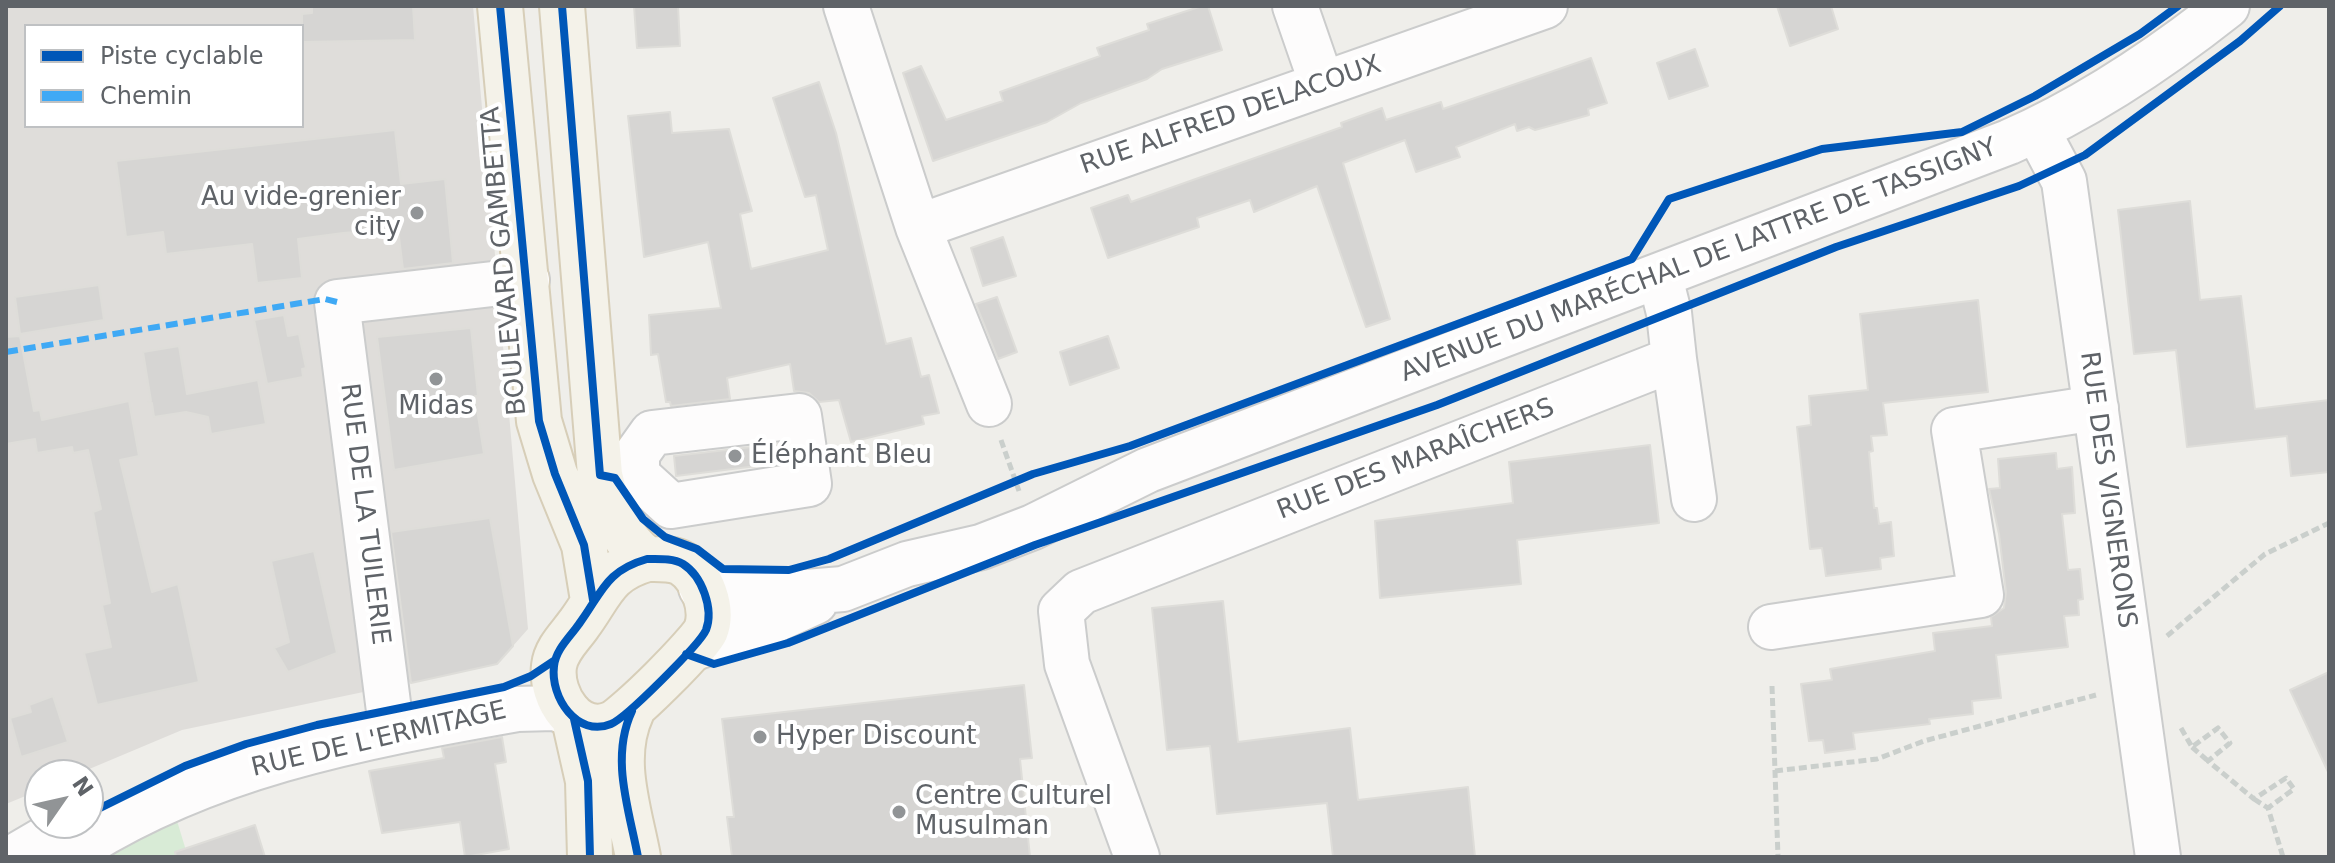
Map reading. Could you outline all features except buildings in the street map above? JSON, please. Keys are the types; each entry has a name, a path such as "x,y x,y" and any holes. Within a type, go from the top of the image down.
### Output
{"main road":[{"name":"BOULEVARD GAMBETTA","path":"500,6 539,421 555,474 584,545 593,600"},
{"path":"562,6 594,364 616,452 609,503 629,541 647,559"},
{"path":"590,857 588,781 571,716 557,691 555,660 593,600 615,574 647,559 675,561 685,565 701,588 709,614 707,627 694,648 657,681 632,711 627,723 622,766 625,804 638,857"},
{"path":"571,716 589,727 600,726 632,711"}],"street":[{"path":"846,6 918,227 989,404"},
{"path":"1295,6 1322,84"},
{"name":"RUE ALFRED DELACOUX","path":"918,227 1545,6"},
{"name":"AVENUE DU MARÉCHAL DE LATTRE DE TASSIGNY","path":"701,588 769,595 843,589 907,564 994,542 1067,513 1148,470 1923,178 2037,130 2134,72 2227,6"},
{"name":"RUE DES VIGNERONS","path":"2037,130 2064,181 2134,686 2168,855"},
{"path":"1660,277 1669,313 1694,499"},
{"name":"RUE DE LA TUILERIE","path":"389,711 337,302 527,280"},
{"name":"RUE DES MARAÎCHERS","path":"1137,857 1067,664 1061,611 1081,592 1674,359"},
{"path":"1771,627 1981,595 1954,430 2096,408"},
{"name":"AVENUE DU MARÉCHAL DE LATTRE DE TASSIGNY","path":"907,564 971,524 1016,487 1148,470"},
{"path":"694,648 771,622 843,589"},
{"name":"RUE DE L'ERMITAGE","path":"104,806 212,755 278,735 504,687 531,676 555,660"},
{"name":"RUE DE L'ERMITAGE","path":"28,854 248,768 350,741 517,709 554,708 571,716"},
{"name":"RUE DE L'ERMITAGE","path":"28,854 49,839"}],"path":[{"path":"989,404 1016,487"},
{"path":"1775,771 1877,759 1924,741 2134,686 2173,628 2265,554 2329,523"},
{"path":"1772,686 1778,857"},
{"path":"2179,724 2192,747 2269,810 2283,857"},
{"path":"2192,747 2218,728 2230,743 2208,761"},
{"path":"2254,799 2286,778 2294,789 2269,810"}],"shaded area":[{"path":"6,6 473,6 528,629 497,664 182,730 104,763 104,759 24,759 24,797 6,804"}],"green space":[{"path":"174,811 188,857 80,857"}],"marked path":[{"path":"6,352 325,299 337,302"}],"cycle path":[{"path":"500,6 539,421 555,474 584,545 593,600"},
{"path":"562,6 600,475 615,478 643,519 665,537 697,549 723,569 789,570 829,559 1033,474 1130,446 1632,259 1669,199 1822,149 1962,132 2035,96 2140,34 2178,6"},
{"path":"686,654 714,664 788,643 1035,545 1437,405 1836,247 2019,186 2085,155 2240,41 2280,6"},
{"path":"647,559 679,562 696,576 707,603 706,630 677,664 619,719 599,727 587,725 577,720 561,702 554,678 557,654 606,584 622,570 647,559"},
{"path":"104,806 185,766 246,744 317,725 504,687 531,676 555,660"},
{"path":"632,711 622,747 622,765 638,857"},
{"path":"574,719 588,781 590,857"}],"place":[{"name":"Au vide-grenier city","path":"417,213"},
{"name":"Midas","path":"436,379"},
{"name":"Éléphant Bleu","path":"735,456"},
{"name":"Hyper Discount","path":"760,737"},
{"name":"Centre Culturel Musulman","path":"899,812"}]}
